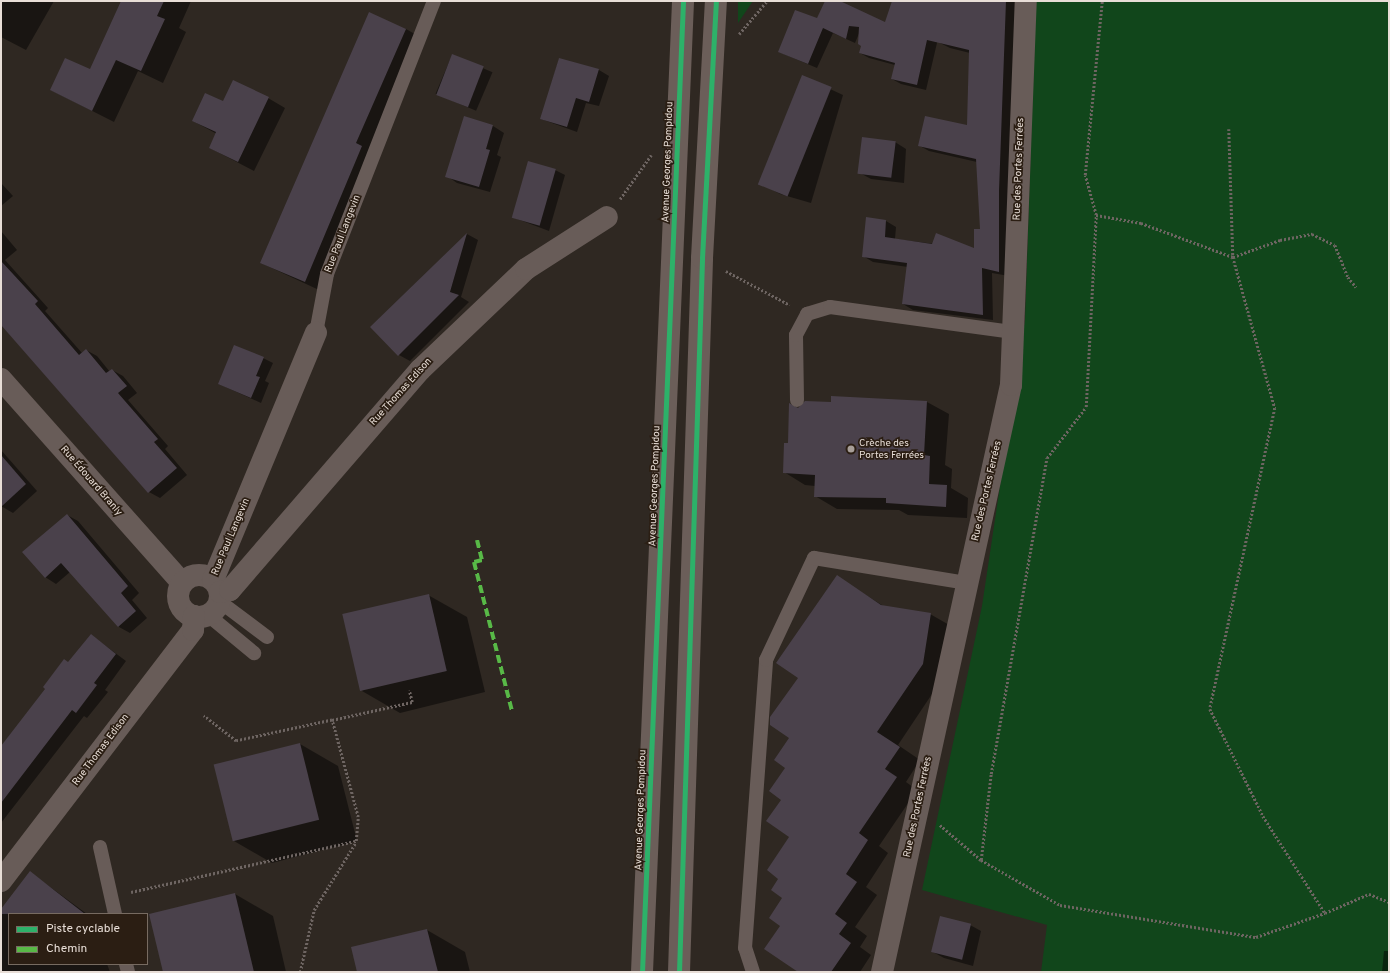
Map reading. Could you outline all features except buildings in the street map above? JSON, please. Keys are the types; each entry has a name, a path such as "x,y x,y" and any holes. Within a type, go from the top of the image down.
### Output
{"main road":[{"name":"Avenue Georges Pompidou","path":"642,972 683,1"},
{"path":"679,972 702,258 716,1"}],"street":[{"name":"Rue des Portes Ferrées","path":"882,972 966,583 1011,385 1026,1"},
{"name":"Rue Thomas Edison","path":"1,881 193,630 211,601 230,590 420,370 526,269 607,217"},
{"name":"Rue Paul Langevin","path":"211,601 316,332"},
{"name":"Rue Édouard Branly","path":"1,379 182,583"},
{"path":"200,575 211,601 188,613 180,603 179,589 187,578 200,575"}],"lane":[{"name":"Rue Paul Langevin","path":"316,332 327,274 434,1"},
{"path":"797,400 796,335 807,314 830,307 1013,332"},
{"path":"753,972 745,948 766,660 814,558 966,583"},
{"path":"211,601 266,637"},
{"path":"211,601 254,653"},
{"path":"100,847 115,913"}],"path":[{"path":"981,860 991,774 1047,458 1086,407 1096,215 1085,175 1102,1"},
{"path":"1229,129 1233,257 1275,408 1210,709 1263,816 1325,913"},
{"path":"607,217 652,154"},
{"path":"1096,215 1141,223 1233,257 1280,240 1312,234 1335,245 1348,277 1356,287"},
{"path":"702,258 807,314"},
{"path":"204,716 236,741 412,702 409,690"},
{"path":"300,972 314,910 356,841 358,817 332,720"},
{"path":"918,806 981,860 1060,904 1256,937 1325,913 1370,894 1389,902"},
{"path":"111,897 356,841"}],"green space":[{"path":"738,1 753,1 738,23"},
{"path":"1036,1 1389,1 1389,972 1041,972 1047,925 922,890 982,606 1025,320"}],"marked path":[{"path":"477,540 482,560 474,562 512,711"}],"cycle path":[{"path":"642,972 683,1"},
{"path":"679,972 702,258 716,1"}],"place":[{"name":"Crèche des Portes Ferrées","path":"851,449"}]}
